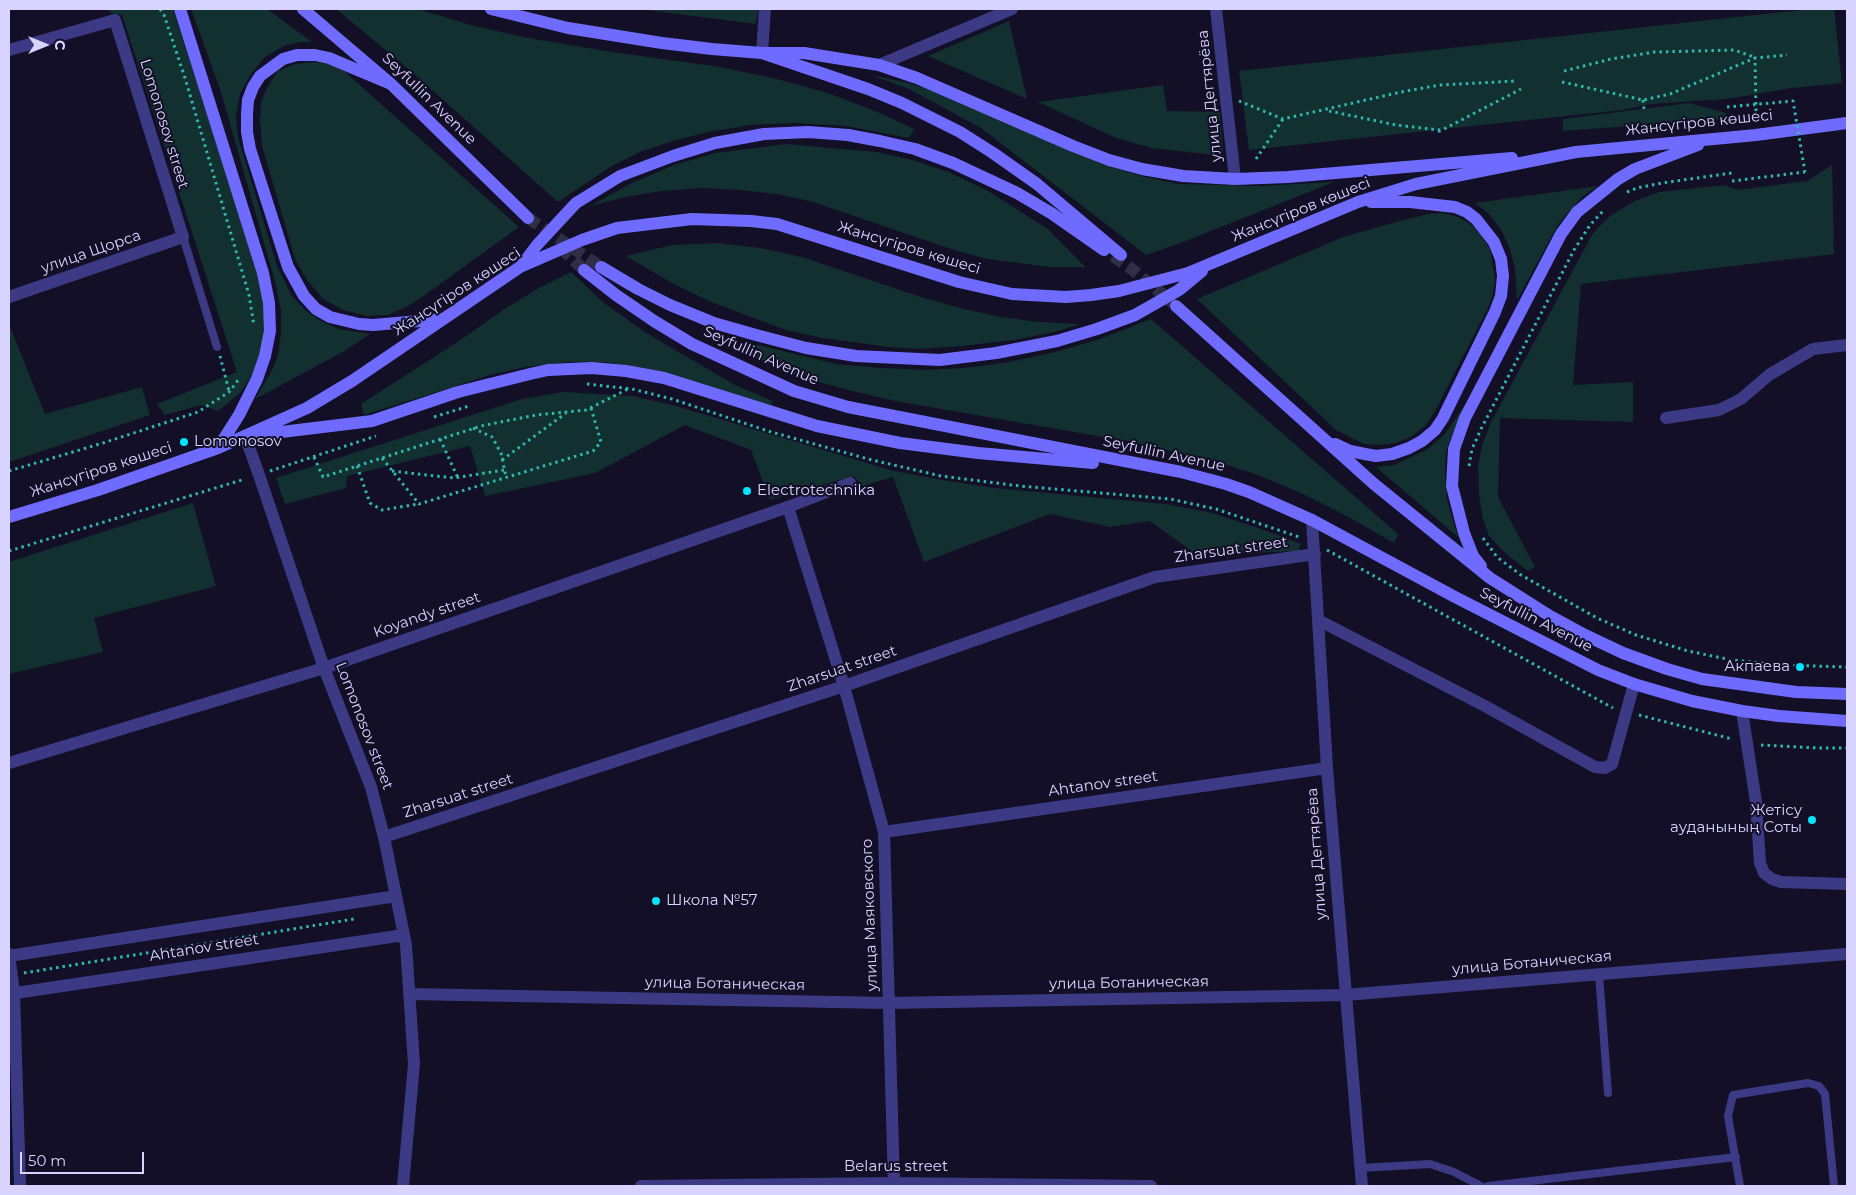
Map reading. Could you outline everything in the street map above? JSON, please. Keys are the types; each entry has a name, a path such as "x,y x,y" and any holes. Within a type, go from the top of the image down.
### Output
{"main road":[{"path":"180,9 263,273 269,303 270,330 265,356 257,379 239,415 218,448"},
{"name":"Seyfullin Avenue","path":"304,9 391,84 528,218"},
{"path":"491,9 568,28 662,43 762,53 804,54 879,65 917,78 1109,160 1142,170 1183,176 1235,179 1288,177 1576,152"},
{"path":"520,267 537,245 576,203 620,176 715,143 764,134 808,132 880,141 915,149 953,163 1017,193 1117,256 1037,184 960,132 902,103 868,89 762,53"},
{"path":"391,84 329,58 314,55 297,55 283,60 260,76 248,100 246,132 288,267 304,296 316,309 330,317 359,324 373,325 443,319"},
{"name":"Жансүгіров көшесі","path":"9,517 98,490 218,448 315,404 520,267 590,237 617,228 692,219 777,224 936,276 1012,294 1066,297 1091,295 1188,273 1358,202 1416,184 1576,152 1847,123"},
{"path":"1490,578 1473,556 1464,534 1452,486 1454,449 1459,432 1474,401 1561,234 1577,212 1618,179 1635,169 1717,138"},
{"path":"1317,434 1350,451 1376,456 1392,454 1422,440 1435,430 1443,418 1496,312 1501,296 1503,276 1501,259 1494,242 1476,219 1467,212 1455,208 1410,202 1358,202"},
{"path":"601,267 670,305 714,323 756,335 806,348 856,356 940,360 996,354 1057,341 1135,316 1179,290 1209,265"},
{"name":"Seyfullin Avenue","path":"584,270 616,295 692,344 794,391 856,409 1200,476 1226,484 1249,492 1312,520 1564,654 1634,684 1692,701 1742,711 1847,721"},
{"name":"Seyfullin Avenue","path":"1176,306 1374,484 1490,578 1542,612 1585,635 1623,652 1667,669 1702,679 1796,692 1847,694"},
{"path":"245,436 372,421 458,392 530,374 548,370 592,368 626,371 664,378 817,426 900,443 978,453 1158,468"}],"street":[{"path":"762,53 765,9"},
{"path":"879,65 1012,9"},
{"name":"улица Дегтярёва","path":"1216,9 1235,179"},
{"name":"Lomonosov street","path":"9,50 115,20 183,237"},
{"name":"улица Щорса","path":"9,297 183,237"},
{"path":"1666,418 1719,410 1741,399 1768,375 1813,349 1847,345"},
{"name":"Lomonosov street","path":"245,436 260,474 324,668 371,787 384,837 404,935 414,1064 403,1186"},
{"name":"Koyandy street","path":"9,763 324,668 788,507 850,483"},
{"name":"улица Маяковского","path":"788,507 844,686 884,832 894,1185"},
{"name":"улица Дегтярёва","path":"1312,520 1327,768 1362,1186"},
{"name":"Zharsuat street","path":"384,837 844,686 1156,577 1314,548"},
{"path":"1318,620 1485,706 1595,767 1605,768 1612,764 1634,684"},
{"path":"1742,711 1756,802 1760,863 1764,873 1772,879 1781,882 1847,884"},
{"name":"Ahtanov street","path":"884,832 1327,768"},
{"name":"Ahtanov street","path":"9,955 396,896"},
{"name":"Ahtanov street","path":"12,994 404,935"},
{"name":"улица Ботаническая","path":"410,994 888,1003 1345,995 1847,954"},
{"path":"9,955 12,975 20,1186"},
{"name":"Belarus street","path":"641,1186 1151,1186"}],"lane":[{"path":"183,237 217,347"},
{"path":"1599,974 1608,1092"},
{"path":"1740,1186 1728,1116 1733,1095 1808,1083 1819,1086 1825,1094 1834,1186"},
{"path":"1488,1186 1736,1157"},
{"path":"1360,1168 1430,1164 1454,1172 1481,1186"}],"path":[{"path":"160,9 164,15 185,78 249,295 255,333"},
{"path":"1564,71 1611,59 1655,52 1734,50 1755,58"},
{"path":"1562,82 1643,100 1670,94 1755,58 1787,56"},
{"path":"1755,58 1756,110"},
{"path":"1226,95 1284,119 1440,85 1516,81"},
{"path":"1326,111 1396,125 1439,130 1521,89"},
{"path":"1643,100 1644,109"},
{"path":"1727,107 1793,101 1805,172 1732,181"},
{"path":"1256,159 1284,119"},
{"path":"1439,130 1440,135"},
{"path":"1625,192 1662,183 1732,173"},
{"path":"1467,475 1472,449 1505,382 1574,250 1590,225 1606,208"},
{"path":"217,347 229,392"},
{"path":"9,472 198,412 229,392 240,378"},
{"path":"581,384 628,389 672,399 768,431 868,460 941,476 1020,486 1170,499 1216,509 1271,526 1626,716 1641,715 1772,747 1847,748"},
{"path":"314,457 322,477 473,428 536,415 586,410 628,389"},
{"path":"426,420 473,404"},
{"path":"357,466 370,503 376,507 382,510 419,504 593,451 600,442 591,408"},
{"path":"502,460 567,412"},
{"path":"473,428 492,437 501,453 506,477"},
{"path":"9,551 260,474 379,435"},
{"path":"440,439 458,478"},
{"path":"382,458 419,504"},
{"path":"392,471 458,478 504,470"},
{"path":"1481,536 1496,557 1520,576 1597,618 1636,635 1688,651 1732,660 1780,665 1847,667"},
{"path":"12,975 354,919"}],"green space":[{"path":"109,9 173,9 255,263 265,323 262,347 254,373 239,394 218,411 201,405 165,415 157,404 237,372 122,15 111,13"},
{"path":"191,9 267,9 312,42 299,42 284,46 265,57 251,74 240,94 236,116 238,137 277,266 292,296 305,310 321,321 339,329 370,334 343,352 255,399 278,356 281,311 276,285 221,92"},
{"path":"336,9 418,9 474,26 529,38 720,67 777,79 828,93 880,113 914,129 909,138 846,126 794,123 750,125 708,132 642,151 610,167 558,202 405,66"},
{"path":"639,9 758,9 756,24"},
{"path":"1811,9 1834,9 1842,83 1792,88 1727,99 1652,104 1622,110 1249,150 1239,71"},
{"path":"1009,21 1027,99 928,56"},
{"path":"315,62 330,64 344,71 519,227 425,295 408,306 388,315 367,316 343,310 323,299 307,280 295,259 262,146 261,102 268,86 278,71 295,64"},
{"path":"871,75 908,83 936,92 1102,164 1141,176 1178,184 1260,186 1334,182 1146,255 981,128 909,89"},
{"path":"1163,85 1167,111 1220,112 1223,156 1152,148 1116,138 1038,102"},
{"path":"1689,103 1726,113 1725,119 1563,131 1563,119"},
{"path":"786,144 876,152 913,160 951,173 988,191 1048,229 1085,267 1049,267 988,259 957,251 810,201 776,194 703,188 662,191 625,197 590,206 632,183 674,165 715,153"},
{"path":"1832,165 1834,254 1581,284 1573,385 1633,382 1633,422 1500,418 1498,497 1535,567 1528,571 1504,552 1489,536 1483,519 1479,495 1478,467 1482,445 1491,422 1593,233 1611,215 1635,201 1659,192 1724,185 1737,190 1807,181"},
{"path":"1598,186 1583,196 1559,223 1517,300 1515,268 1510,249 1501,230 1489,214 1475,203"},
{"path":"1443,213 1458,217 1469,223 1480,234 1490,249 1495,279 1493,294 1489,306 1434,413 1425,426 1411,437 1396,443 1364,444 1336,430 1197,299 1343,237 1428,214"},
{"path":"718,243 760,248 802,257 924,298 964,309 1038,322 1081,324 1054,332 1014,340 918,349 822,338 786,330 711,302 672,283 626,256 672,245"},
{"path":"571,272 604,303 648,334 735,385 773,401 770,407 639,367 603,362 569,362 525,367 490,375 364,415 361,404 462,339 503,310 539,288"},
{"path":"1151,319 1398,534 1394,543 1301,493 1255,474 1211,460 1126,441 895,401 795,375 742,352 746,342 836,364 927,370 964,368 1009,362 1051,353 1097,340"},
{"path":"9,324 45,414 142,387 150,415 9,462"},
{"path":"563,392 633,396 676,406 894,471 994,488 1165,504 1212,513 1301,544 1298,551 1197,555 1150,521 1110,527 1050,514 924,562 893,477 862,486 854,476 770,500 751,450 685,425 595,473 485,496 470,446 347,476 346,488 285,504 276,478 522,399"},
{"path":"1473,393 1454,430 1446,451 1445,477 1447,500 1458,537 1376,467 1394,465 1428,449 1445,434"},
{"path":"193,503 216,586 94,618 103,652 9,674 9,562"}],"tunnel":[{"path":"528,218 601,267"},
{"path":"561,248 584,270"},
{"path":"1113,256 1173,303"}],"place":[{"name":"Lomonosov","path":"184,442"},
{"name":"Electrotechnika","path":"747,491"},
{"name":"Акпаева","path":"1800,667"},
{"name":"Жетісу ауданының Соты","path":"1812,820"},
{"name":"Школа №57","path":"656,901"}]}
